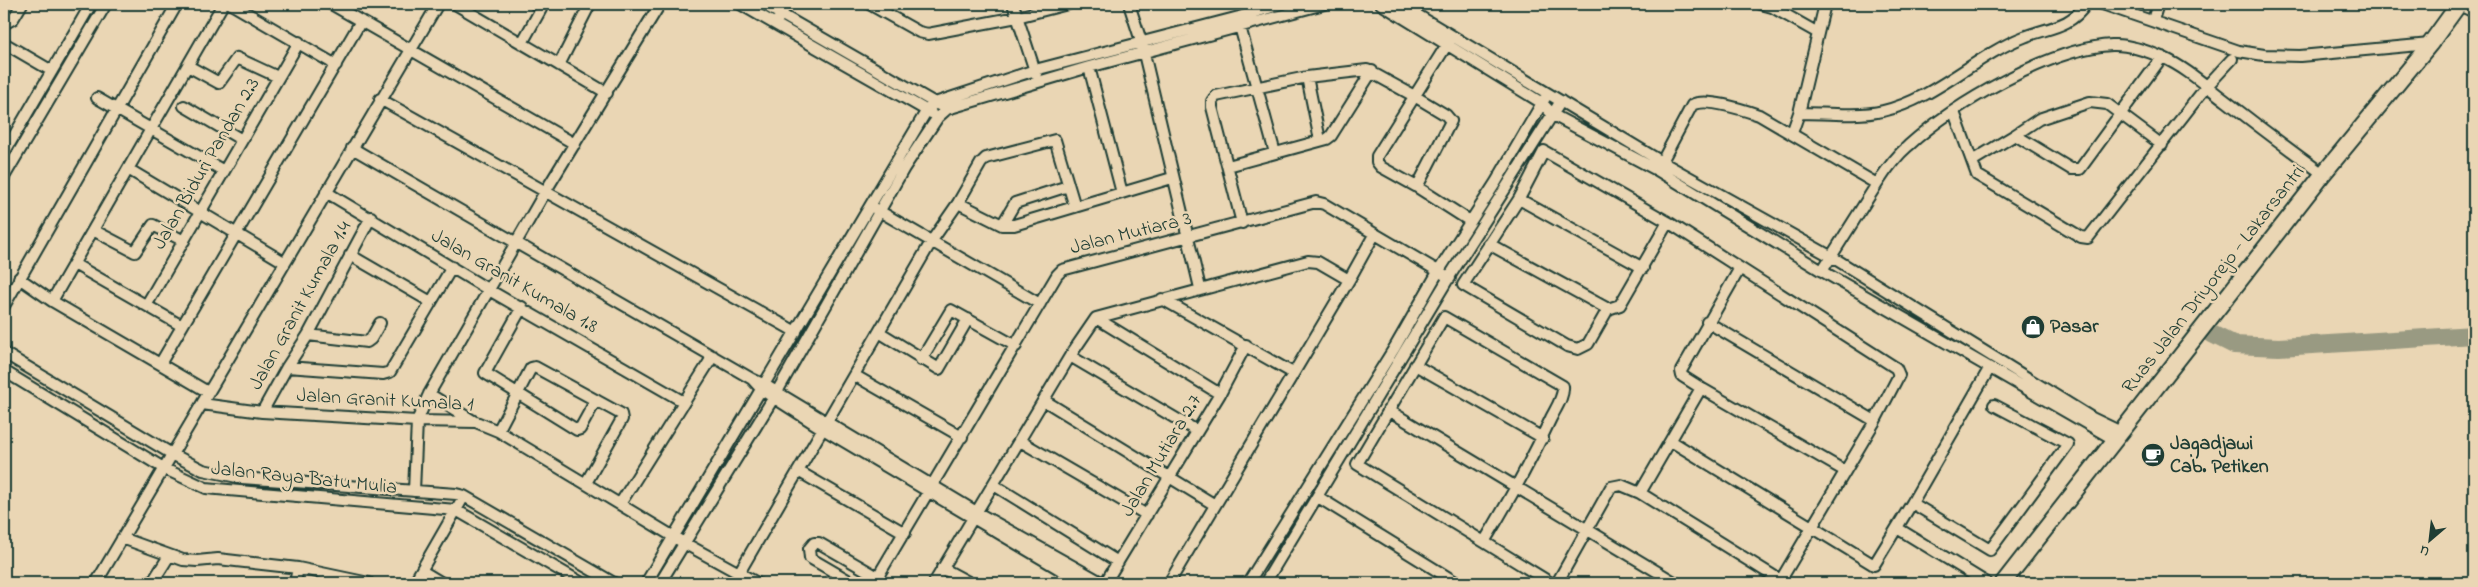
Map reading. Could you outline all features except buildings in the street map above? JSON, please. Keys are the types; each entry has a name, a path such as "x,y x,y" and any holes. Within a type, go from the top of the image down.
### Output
{"main road":[{"name":"Ruas Jalan Driyorejo - Lakarsantri","path":"2003,583 2323,174 2430,44 2459,4"}],"street":[{"path":"4,36 22,4"},
{"path":"4,153 91,4"},
{"path":"4,177 106,4"},
{"path":"4,306 177,4"},
{"path":"52,301 224,4"},
{"path":"231,4 299,42 336,66"},
{"path":"331,4 575,144"},
{"path":"96,583 165,469 208,392 380,99 438,4"},
{"path":"455,4 607,93"},
{"path":"522,43 541,9 535,4"},
{"path":"558,64 590,4"},
{"path":"414,490 416,421 429,394 545,192 660,4"},
{"path":"740,4 938,117"},
{"path":"763,4 947,110"},
{"path":"776,24 788,4"},
{"path":"869,4 923,34 1017,17 1068,4"},
{"path":"1013,4 1038,82"},
{"path":"1129,4 1141,41 1172,178 1200,288"},
{"path":"646,583 796,332 875,209 938,117 947,110 1239,22 1281,4"},
{"path":"1381,4 1450,39 1561,101 1659,166 1692,185 1832,257 2118,436"},
{"path":"1399,4 1542,104 1553,114 1659,166"},
{"path":"1761,4 1772,7 1818,33"},
{"path":"1792,133 1799,113 1825,4"},
{"path":"1799,113 1877,112 1904,104 1953,78 1994,50 2024,37 2061,26 2075,18 2086,4"},
{"path":"2102,4 2239,51 2280,57 2430,44"},
{"path":"2153,20 2158,4"},
{"path":"2459,4 2474,12"},
{"path":"660,583 776,395 927,110 935,103 1035,70 1141,41 1317,5"},
{"path":"4,24 13,19"},
{"path":"160,364 361,21"},
{"path":"1239,22 1275,153"},
{"path":"1450,39 1416,97 1377,156 1377,162 1470,221"},
{"name":"Jalan Biduri Pandan 2.3","path":"147,304 299,42"},
{"path":"4,43 52,71"},
{"path":"1822,271 1876,184 1891,163 1908,145 1996,85 2029,68 2078,52 2112,45 2162,57 2180,67 2323,174"},
{"path":"2015,135 2070,169 2078,170 2082,168 2162,57"},
{"path":"188,66 219,83 237,58 278,77"},
{"path":"1954,112 1975,172 1983,179 2081,237 2088,238 2206,87 2232,59"},
{"path":"1089,67 1122,193"},
{"path":"1242,223 1212,101 1216,96 1256,86 1358,70 1372,71 1446,114 1451,123 1417,187"},
{"path":"1228,166 1331,136 1372,71"},
{"path":"1307,77 1320,140"},
{"path":"1248,583 1396,347 1438,272 1547,93"},
{"path":"97,98 224,171"},
{"path":"380,99 796,332"},
{"path":"1265,583 1450,278 1561,101"},
{"path":"1659,166 1692,105 1700,102 1743,109 1759,115 1876,184"},
{"path":"1972,161 2039,119 2090,102 2107,104 2162,145"},
{"path":"184,106 242,140"},
{"path":"739,573 931,242 958,203 974,172 986,158 1055,140 1075,207"},
{"path":"352,148 515,244 752,379 825,426 976,516 1083,583"},
{"path":"1557,583 1611,487 1621,485 1640,493 1780,582 1900,375 1896,368 1668,222 1544,151 1519,199 1463,286 1567,346 1578,349 1588,344 1608,309 1620,305 1668,222"},
{"path":"128,169 284,262"},
{"path":"958,203 1002,225 1022,223 1172,178"},
{"path":"1692,185 1822,271 1989,369 2118,436"},
{"path":"1002,225 1015,203 1068,186"},
{"name":"Jalan Granit Kumala 1.8","path":"326,192 371,217 489,290 522,307 684,402"},
{"path":"1519,199 1643,268"},
{"name":"Jalan Mutiara 3","path":"876,580 1062,270 1319,202 1450,278"},
{"path":"875,209 1040,304"},
{"name":"Jalan Granit Kumala 1.4","path":"262,412 287,367 308,335 371,217"},
{"path":"92,230 136,252 152,225 184,241"},
{"path":"1169,583 1293,372 1350,280 1374,235"},
{"path":"1489,244 1608,309"},
{"path":"350,255 431,302"},
{"path":"934,583 1045,401 1070,356 1096,318 1200,288 1308,261 1318,262 1350,280"},
{"path":"74,264 147,304 182,326"},
{"path":"287,367 388,373 393,368 452,267"},
{"path":"1740,268 1680,371 1682,376 1845,471"},
{"path":"19,278 52,301 208,392"},
{"path":"1162,299 1246,344 1293,372"},
{"path":"522,307 485,372 577,430 580,429 596,400"},
{"path":"921,360 951,310 1016,346"},
{"path":"1484,542 1517,488 1543,438 1563,391 1562,386 1444,317 1357,464 1484,542 1551,583"},
{"path":"1096,318 1220,394"},
{"path":"879,332 921,360 939,369 968,319"},
{"path":"1707,322 1875,421"},
{"path":"308,335 367,342 371,339 380,323"},
{"name":"Jalan Mutiara 2.7","path":"1104,583 1220,394 1246,344"},
{"path":"4,353 172,454 203,470 242,478 414,490 464,496 614,583"},
{"path":"620,504 713,356"},
{"path":"1070,356 1197,431"},
{"path":"1415,364 1543,438"},
{"path":"498,431 531,368 535,367 596,400 622,416 586,483"},
{"path":"1672,441 1874,565 1989,369"},
{"name":"Jalan Raya Batu Mulia","path":"4,371 165,469 206,488 456,510 582,583"},
{"path":"854,375 962,437"},
{"path":"1640,493 1672,441 1701,388"},
{"path":"429,394 476,422"},
{"path":"1045,401 1215,505"},
{"name":"Jalan Granit Kumala 1","path":"202,404 262,412 416,421 476,422 498,431 684,543 757,583"},
{"path":"1912,503 1990,550 2068,444 1994,405"},
{"path":"1388,410 1676,583"},
{"path":"1020,441 1146,515"},
{"path":"798,471 904,533"},
{"path":"994,485 1118,562"},
{"path":"414,583 464,496"},
{"path":"1318,497 1457,583"},
{"path":"976,516 1104,583"},
{"path":"1896,528 1987,583"},
{"path":"122,538 169,556 197,562 218,559 298,568 336,580 364,583"},
{"path":"853,583 810,558 810,549 814,543 819,543 876,580"},
{"path":"153,583 169,556"},
{"path":"295,583 298,568"},
{"path":"942,568 970,583"},
{"path":"422,571 442,583"}],"waterway":[{"path":"2212,334 2234,345 2279,347 2474,335"}],"place":[{"name":"Pasar","path":"2033,327"},
{"name":"Jagadjawi Cab. Petiken","path":"2153,455"}]}
